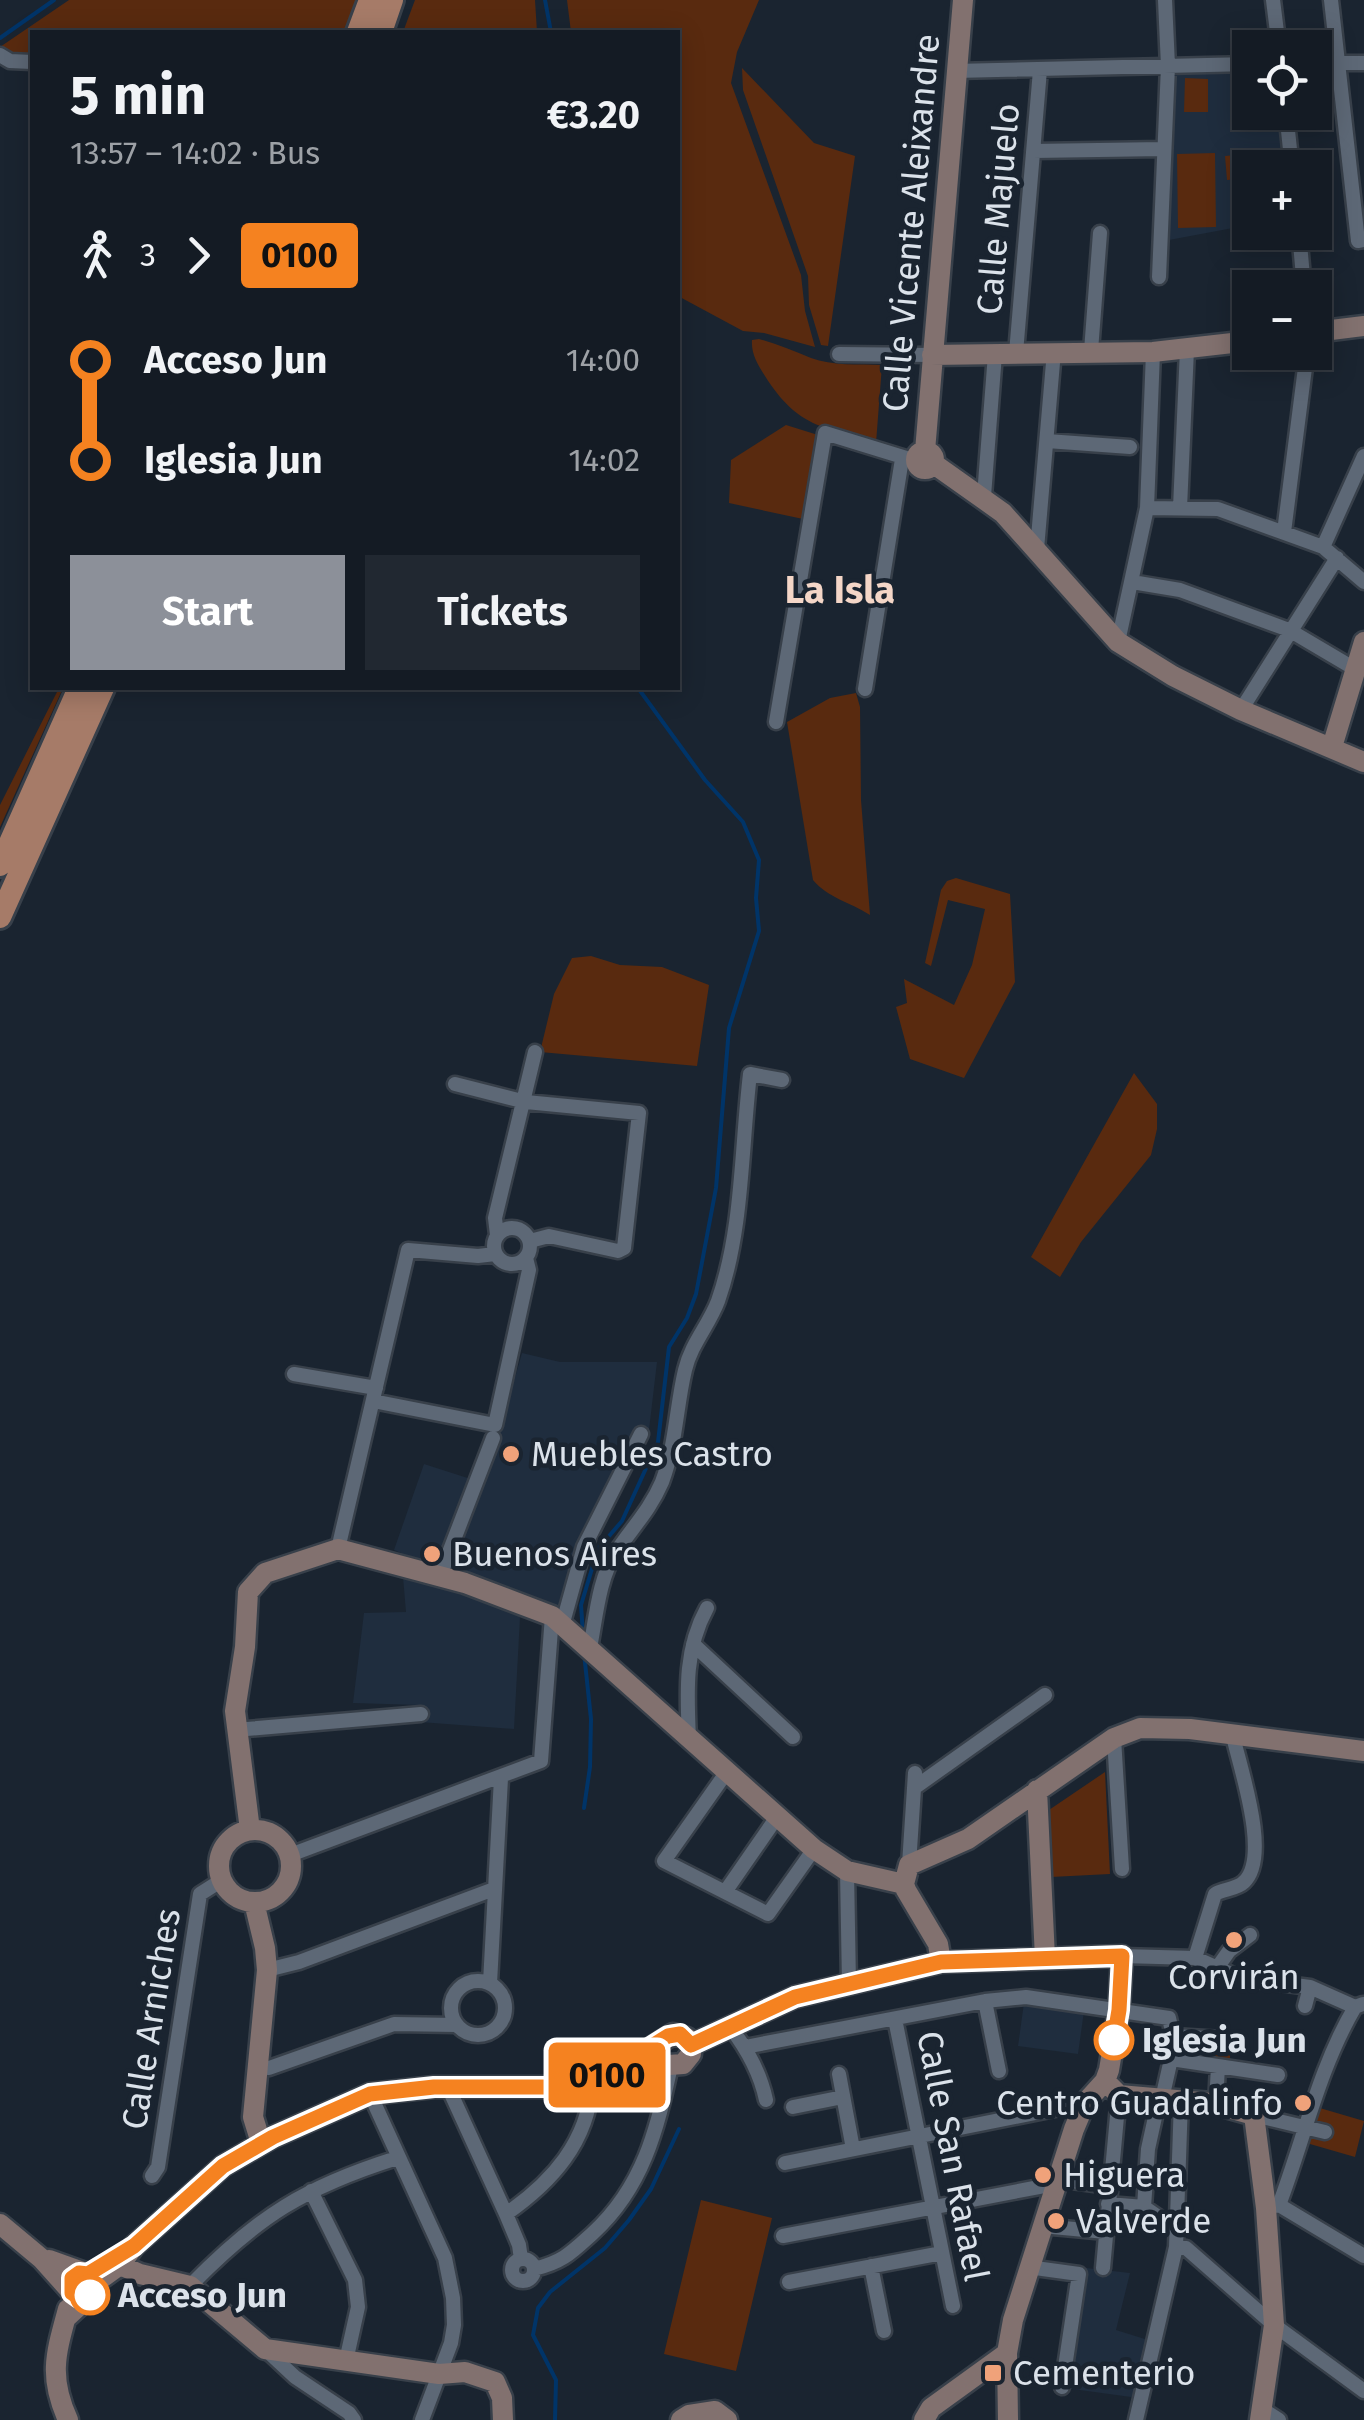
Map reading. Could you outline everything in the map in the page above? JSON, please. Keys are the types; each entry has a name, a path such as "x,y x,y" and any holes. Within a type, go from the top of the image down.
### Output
{"main road":[{"path":"359,30 370,0"},
{"path":"382,30 392,0"},
{"path":"0,865 79,690"},
{"path":"0,917 102,690"}],"street":[{"name":"Calle Vicente Aleixandre","path":"919,458 932,355 962,0"},
{"path":"1159,277 1168,66 1164,0"},
{"path":"1273,0 1279,30"},
{"path":"1280,0 1281,30"},
{"path":"1327,0 1329,30"},
{"path":"1327,0 1339,63 1358,241 1364,240"},
{"path":"0,56 10,62 30,62"},
{"path":"1332,62 1364,63"},
{"path":"956,71 1232,64"},
{"name":"Calle Majuelo","path":"984,496 1033,151 1040,70"},
{"path":"1033,151 1163,149"},
{"path":"1092,351 1100,234"},
{"path":"1332,330 1364,326"},
{"path":"839,354 1153,352 1232,343"},
{"path":"1180,508 1187,349"},
{"path":"1036,549 1054,351"},
{"path":"1118,642 1147,508 1153,352"},
{"path":"1284,532 1304,370"},
{"path":"776,722 826,433 919,458 984,496 1118,642 1242,710 1364,762"},
{"path":"1047,441 1130,447"},
{"path":"1323,547 1364,456"},
{"path":"865,689 919,458"},
{"path":"1147,508 1218,509 1323,547 1364,582"},
{"path":"1242,710 1337,558"},
{"path":"1132,582 1180,590 1289,630 1356,669"},
{"path":"1332,747 1364,642"},
{"path":"495,1254 495,1218 535,1052"},
{"path":"590,1648 598,1602 614,1554 639,1525 661,1483 678,1428 685,1369 718,1302 741,1188 750,1074 782,1080"},
{"path":"455,1084 526,1102 639,1113 624,1248 618,1251 549,1236 530,1241"},
{"path":"294,1374 495,1424 529,1270 526,1258 530,1241 526,1235 509,1230 496,1235"},
{"path":"338,1549 408,1250 495,1254 515,1262 526,1258"},
{"path":"290,1855 541,1762 557,1621 584,1548 640,1434"},
{"path":"440,1576 493,1438"},
{"path":"250,1830 235,1730 247,1598 252,1586 271,1570 338,1549 440,1576 557,1621 777,1817 847,1870 906,1874 968,1839 1114,1738 1140,1728 1190,1729 1364,1751"},
{"path":"688,1739 686,1670 696,1627 706,1608"},
{"path":"694,1644 794,1737"},
{"path":"941,1962 938,1944 906,1874 914,1780 1046,1696"},
{"path":"235,1730 420,1714"},
{"path":"1195,1958 1215,1894 1241,1885 1255,1850 1233,1736"},
{"path":"1114,1738 1122,1870"},
{"path":"726,1773 664,1861 768,1914 814,1848"},
{"path":"490,1983 501,1778"},
{"path":"1037,1790 1045,1958"},
{"path":"725,1892 777,1817"},
{"path":"250,1830 271,1833 290,1855 290,1878 277,1895 261,1901 241,1899 222,1880 221,1854 227,1843 250,1830"},
{"path":"847,1870 849,1984"},
{"name":"Calle Arniches","path":"152,2176 158,2167 200,1894 222,1880"},
{"path":"272,1969 494,1889"},
{"path":"261,1901 272,1969 264,2068 267,2140"},
{"path":"1217,1968 1229,1950 1250,1935"},
{"path":"1103,2268 1122,1956"},
{"path":"691,2045 795,1997 941,1962 1122,1956 1195,1958 1240,1978 1310,1986 1358,2009 1322,2072 1307,2128 1273,2206"},
{"path":"472,1981 497,1988 505,2013 496,2029 480,2036 456,2026 450,2008 456,1991 472,1981"},
{"path":"1305,2006 1310,1986"},
{"path":"745,2046 985,2001 1026,1997 1169,2018 1173,2036 1167,2099 1176,2247 1136,2420"},
{"path":"985,2001 999,2071"},
{"name":"Calle San Rafael","path":"895,2019 953,2306"},
{"path":"264,2068 394,2024 456,2026"},
{"path":"730,2027 761,2077 766,2100"},
{"path":"592,2084 668,2036 680,2034 691,2045"},
{"path":"1173,2036 1239,2040"},
{"path":"661,2042 661,2058 670,2065"},
{"path":"68,2420 60,2402 55,2368 59,2336 82,2285 134,2246 223,2166 267,2140 370,2094 448,2087 592,2084 688,2060 691,2045"},
{"path":"1171,2058 1278,2075"},
{"path":"448,2087 519,2245 521,2258 512,2264 511,2272 515,2278 530,2279 534,2269 561,2263 613,2215 648,2158 670,2065"},
{"path":"1216,2104 1218,2066"},
{"path":"838,2074 853,2149"},
{"path":"506,2214 536,2192 566,2159 590,2112 592,2084"},
{"path":"785,2163 1085,2103 1112,2088 1216,2104 1325,2132"},
{"path":"370,2094 445,2258 453,2298 454,2325 422,2420"},
{"path":"794,2107 843,2098"},
{"path":"1144,2208 1148,2149 1167,2099"},
{"path":"1008,2420 1007,2353 1028,2266 1085,2103"},
{"path":"1254,2115 1273,2206 1274,2325 1267,2416"},
{"path":"190,2286 229,2246 278,2208 335,2178 398,2158"},
{"path":"783,2236 1056,2182 1110,2186"},
{"path":"311,2190 355,2280 358,2307 346,2361"},
{"path":"1108,2204 1144,2208 1170,2225 1177,2225"},
{"path":"1273,2206 1364,2256"},
{"path":"1042,2226 1106,2232"},
{"path":"2,2230 82,2285"},
{"path":"82,2285 120,2264 134,2246"},
{"path":"1176,2247 1186,2248 1274,2325 1364,2391"},
{"path":"789,2282 942,2253"},
{"path":"120,2264 140,2274 190,2286 296,2378 349,2412 354,2420"},
{"path":"871,2266 884,2331"},
{"path":"1028,2266 1079,2274 1062,2387"},
{"path":"265,2349 438,2374 465,2372 496,2382 502,2398 503,2420"},
{"path":"924,2420 931,2408 1007,2353"},
{"path":"681,2420 689,2415 715,2412 727,2420"}],"shaded area":[{"path":"69,0 357,0 346,30 30,30 30,58 0,52 0,47"},
{"path":"415,0 535,0 537,30 404,30"},
{"path":"567,0 759,0 737,52 731,83 801,275 815,347 743,331 680,297 680,30 571,30"},
{"path":"742,68 814,143 855,156 828,346 821,345 809,305 808,276 743,90"},
{"path":"1232,72 1232,130 1282,130 1284,150 1232,150 1232,228 1169,240 1175,73"},
{"path":"1185,78 1208,79 1208,112 1184,112"},
{"path":"1215,153 1216,227 1178,228 1177,154"},
{"path":"1232,155 1232,180 1227,180 1225,156"},
{"path":"759,339 819,361 882,365 876,443 813,423 788,406 756,359 752,340"},
{"path":"786,425 818,435 803,519 729,503 731,460"},
{"path":"58,690 62,690 0,827 0,805"},
{"path":"856,693 860,707 861,800 870,915 832,896 813,880 787,722 830,698"},
{"path":"956,878 1010,894 1015,982 964,1078 910,1059 896,1007 907,1003 904,979 954,1005 972,965 985,909 948,900 931,966 925,963 941,890 947,881"},
{"path":"591,956 620,965 662,967 709,985 697,1066 540,1052 554,994 572,958"},
{"path":"1134,1073 1157,1104 1151,1155 1081,1242 1060,1277 1031,1257"},
{"path":"522,1353 560,1362 657,1362 649,1430 582,1557 562,1618 521,1599 514,1729 420,1722 419,1705 353,1703 364,1613 406,1612 401,1553 394,1550 424,1464 480,1482"},
{"path":"1105,1772 1110,1874 1051,1877 1046,1812"},
{"path":"1024,2003 1084,2011 1078,2054 1018,2046"},
{"path":"1176,2038 1232,2043 1229,2064 1174,2058"},
{"path":"1313,2106 1364,2121 1355,2157 1303,2142"},
{"path":"701,2200 772,2218 736,2371 664,2354"},
{"path":"1086,2268 1130,2273 1116,2330 1148,2340 1131,2397 1065,2388"}],"waterway":[{"path":"0,38 54,0"},
{"path":"545,0 551,30"},
{"path":"583,1634 581,1605 598,1549 622,1521 658,1442 669,1347 696,1294 716,1188 729,1028 759,931 759,860 743,822 705,780 639,690"},
{"path":"584,1653 591,1719 584,1808"},
{"path":"555,2420 556,2380 533,2335 538,2308 550,2292 605,2248 629,2220 651,2189 679,2129"}],"bus line":[{"name":"0100","path":"90,2295 79,2298 72,2293 72,2278 79,2273 88,2274 134,2246 223,2166 273,2137 370,2094 434,2087 592,2084 672,2034 687,2038 691,2045 795,1997 941,1962 1122,1956 1114,2040"}],"place":[{"name":"Muebles Castro","path":"511,1454"},
{"name":"Buenos Aires","path":"432,1554"},
{"name":"Corvirán","path":"1234,1940"},
{"name":"Iglesia Jun","path":"1114,2040"},
{"name":"Centro Guadalinfo","path":"1303,2103"},
{"name":"Higuera","path":"1043,2175"},
{"name":"Valverde","path":"1056,2221"},
{"name":"Acceso Jun","path":"90,2295"},
{"name":"Cementerio","path":"993,2373"}],"district":[{"name":"La Isla","path":"840,590"}]}
